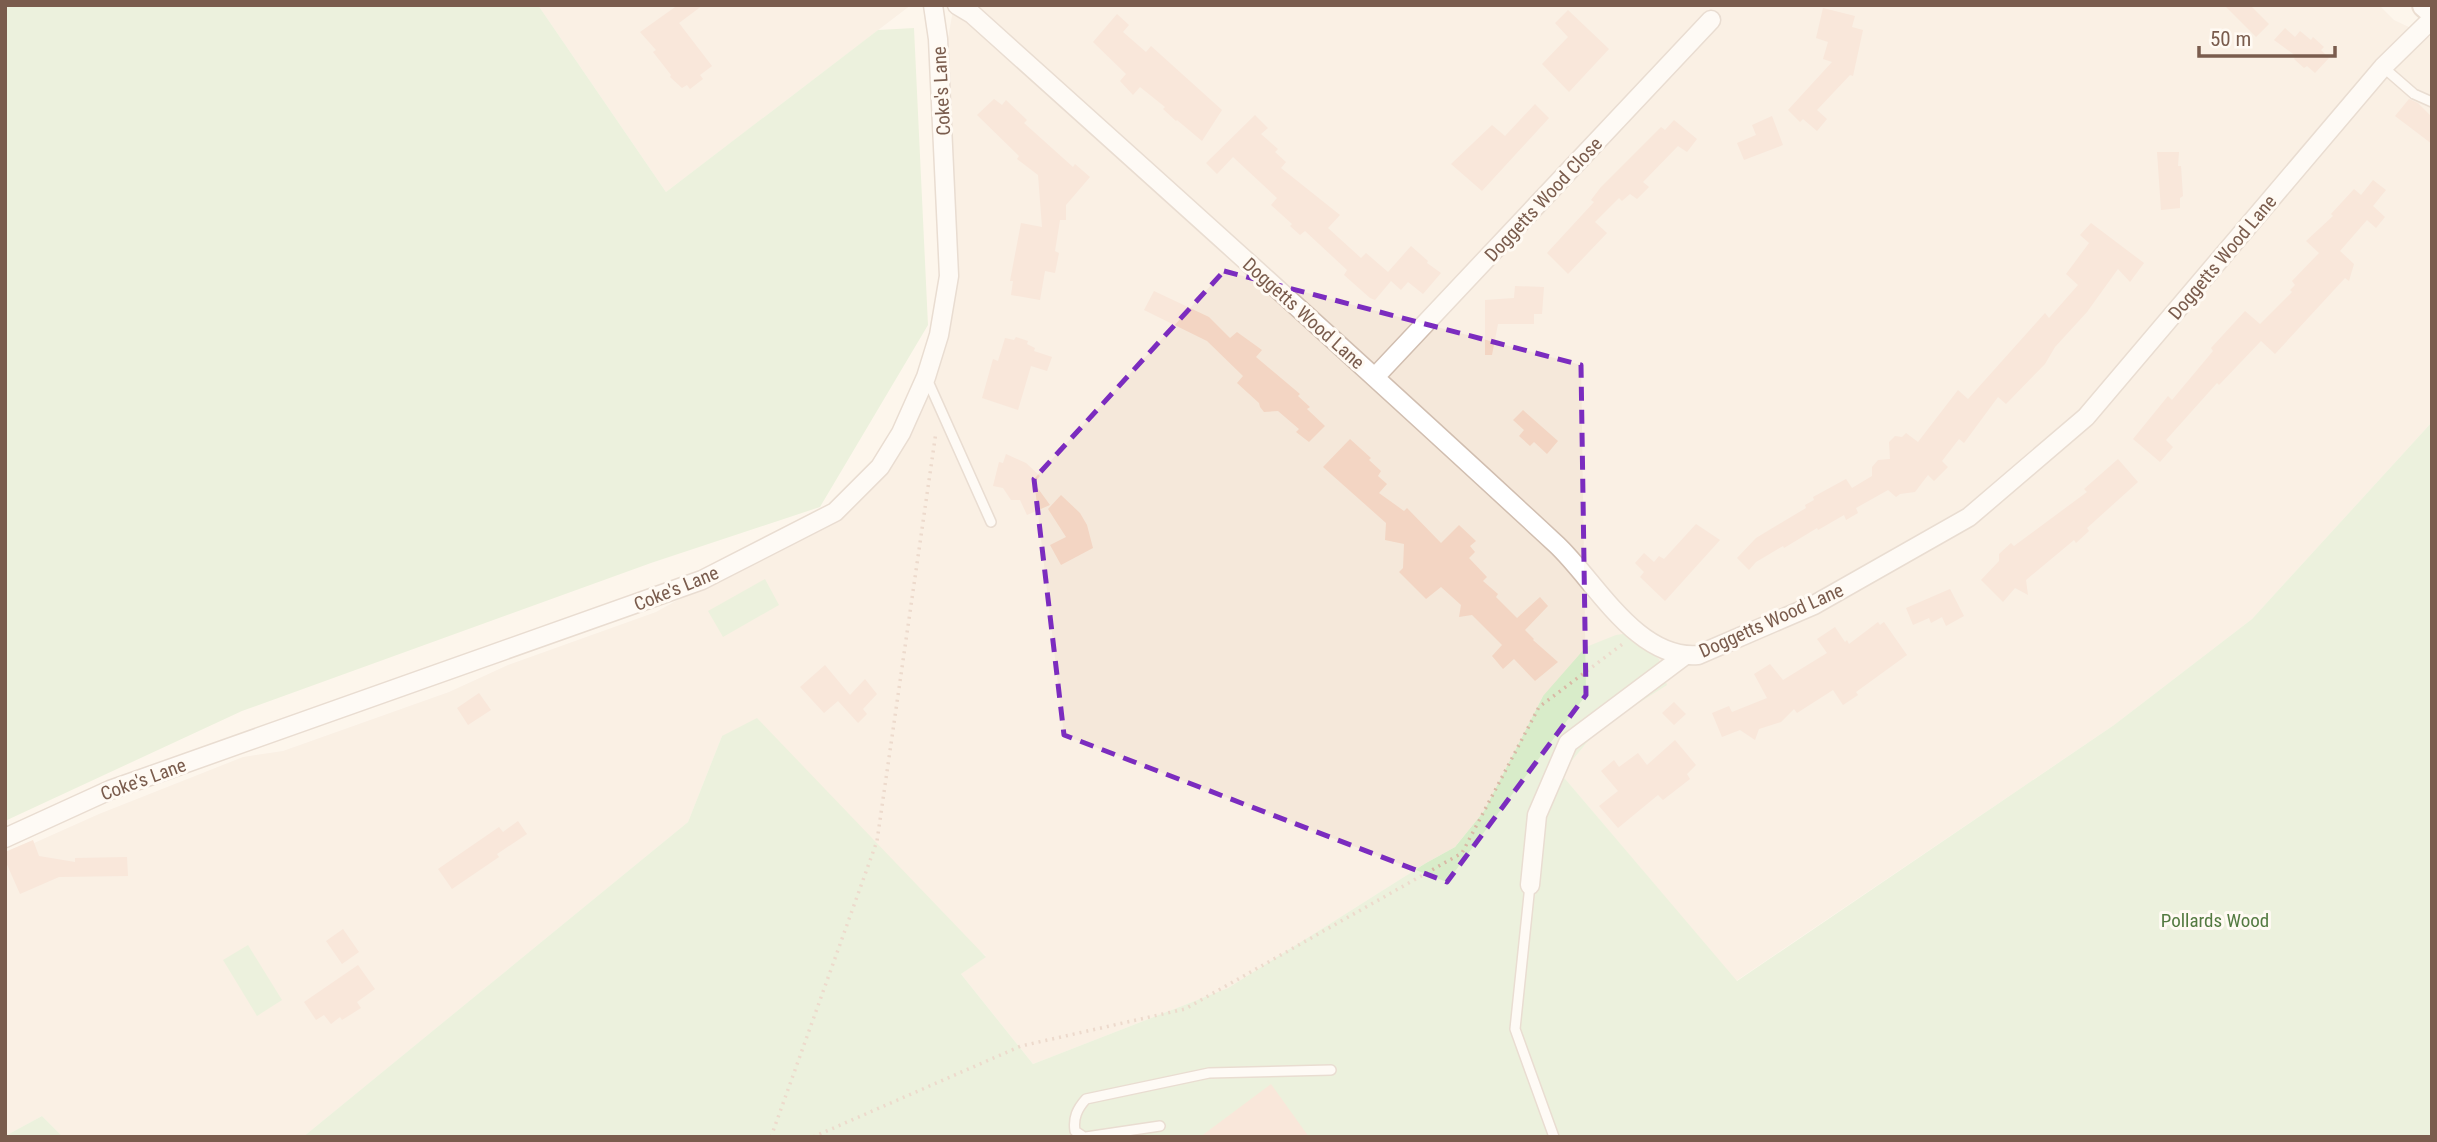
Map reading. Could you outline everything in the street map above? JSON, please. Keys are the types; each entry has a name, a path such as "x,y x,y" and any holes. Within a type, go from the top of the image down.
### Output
{"main road":[{"path":"2425,5 2432,11"}],"street":[{"name":"Coke's Lane","path":"5,838 110,790 702,580 835,512 880,467 901,433 926,377 939,335 949,276 938,39 933,5"},
{"name":"Doggetts Wood Lane","path":"957,5 972,14 1375,377 1561,549 1637,634 1684,656 1698,655 1814,605 1969,517 2086,417 2383,67 2432,19"},
{"name":"Doggetts Wood Close","path":"1375,377 1711,20"},
{"path":"1530,884 1537,815 1568,743 1684,656"}],"lane":[{"path":"2383,67 2414,94 2432,102"},
{"path":"926,377 991,522"},
{"path":"1530,884 1515,1029 1554,1137"},
{"path":"1160,1126 1085,1137 1075,1131 1073,1122 1078,1108 1086,1099 1209,1073 1331,1070"}],"path":[{"path":"771,1137 877,841 940,405"},
{"path":"813,1137 1021,1046 1185,1009 1462,853 1539,707 1637,634"}],"highlighted area":[{"path":"1224,271 1581,365 1586,695 1447,882 1064,735 1034,479"}],"shaded area":[{"path":"538,5 911,5 666,192"},
{"path":"954,5 2379,5 2394,20 2432,38 2432,422 2252,619 2114,725 1736,981 1561,774 1598,729 1543,696 1484,811 1455,847 1228,988 1033,1064 961,974 986,956 722,736 688,822 303,1137 63,1137 42,1116 5,1136 5,856 99,814 243,757 283,751 449,692 508,665 656,612 835,512 901,433 949,276 948,38"}],"green space":[{"path":"5,5 538,5 666,192 878,30 914,28 928,325 820,507 651,563 242,711 5,821"},
{"name":"Pollards Wood","path":"2432,422 2432,1137 303,1137 688,822 722,736 757,718 986,957 961,974 1033,1064 1228,988 1455,847 1484,811 1543,696 1586,647 1616,635 1629,633 1659,659 1667,685 1598,729 1561,774 1737,981 2114,725 2252,619"},
{"path":"765,579 779,605 723,637 708,611"},
{"path":"248,945 282,1000 257,1016 223,960"},
{"path":"42,1116 63,1137 5,1137 5,1136"}],"building":[{"path":"678,5 703,5 679,23 712,66 700,75 703,79 690,89 687,85 682,88 670,77 653,52 656,50 640,32"},
{"path":"2224,5 2250,5 2269,24 2256,37"},
{"path":"1823,8 1855,16 1852,27 1863,30 1853,76 1850,75 1817,110 1827,119 1817,131 1803,119 1800,122 1788,110 1832,62 1823,59 1828,42 1816,38"},
{"path":"1568,10 1609,49 1569,92 1542,64 1568,37 1555,23"},
{"path":"1117,14 1129,25 1123,32 1146,52 1151,46 1222,110 1202,141 1140,87 1133,95 1120,81 1126,74 1093,42"},
{"path":"2285,28 2295,37 2300,31 2311,40 2313,37 2324,47 2321,50 2329,58 2315,73 2307,66 2304,68 2294,59 2296,56 2274,40"},
{"path":"994,99 1002,105 1006,100 1027,120 1024,123 1073,167 1075,164 1090,177 1066,205 1066,220 1060,220 1055,251 1059,253 1055,273 1045,271 1040,300 1011,295 1013,281 1010,281 1021,223 1042,227 1038,175 1017,159 1019,156 977,115"},
{"path":"2409,99 2418,103 2432,117 2432,144 2395,116"},
{"path":"1535,104 1549,118 1482,191 1451,164 1492,125 1505,136"},
{"path":"1255,115 1268,128 1261,134 1278,149 1275,152 1286,162 1281,168 1340,215 1328,228 1361,258 1366,253 1388,272 1411,246 1441,273 1423,294 1408,282 1401,290 1391,281 1375,300 1370,298 1344,275 1347,270 1305,231 1300,235 1290,226 1292,224 1271,205 1277,198 1233,157 1217,174 1206,163"},
{"path":"1772,116 1783,145 1744,160 1737,143 1756,135 1752,125"},
{"path":"1674,120 1697,139 1687,152 1678,146 1643,182 1649,187 1637,199 1630,194 1622,201 1619,198 1595,222 1607,233 1568,274 1547,253 1594,202 1591,200 1601,187 1661,127 1665,130"},
{"path":"2157,152 2179,152 2178,166 2181,166 2183,196 2180,198 2180,208 2161,210"},
{"path":"2373,180 2386,190 2373,206 2385,217 2376,228 2367,220 2340,251 2354,264 2349,281 2345,278 2275,354 2261,341 2219,385 2217,383 2166,440 2173,447 2160,462 2133,439 2168,396 2172,400 2213,351 2211,348 2245,311 2260,324 2292,292 2290,290 2295,285 2292,281 2319,253 2306,241 2333,216 2331,214 2354,189 2361,195"},
{"path":"2091,223 2144,263 2130,282 2118,269 2087,312 2055,347 2045,364 2006,404 1998,397 1964,443 1959,439 1942,461 1948,467 1934,481 1928,475 1915,492 1896,497 1888,490 1856,508 1858,513 1846,520 1844,515 1818,530 1817,528 1756,562 1749,570 1737,558 1756,538 1806,508 1805,505 1814,500 1813,497 1846,479 1852,488 1872,476 1872,467 1878,460 1890,459 1889,442 1895,436 1902,437 1906,433 1918,442 1958,390 1968,399 2045,313 2049,318 2078,285 2066,274 2089,243 2080,235"},
{"path":"1515,286 1544,287 1542,314 1534,314 1534,324 1498,324 1492,355 1485,355 1485,300 1514,298"},
{"path":"1154,291 1209,317 1230,338 1237,332 1262,350 1256,357 1300,394 1298,396 1310,407 1307,409 1325,426 1309,442 1296,432 1299,429 1278,411 1264,412 1259,403 1237,383 1243,376 1207,341 1144,310"},
{"path":"1016,337 1028,341 1027,344 1035,348 1034,351 1052,357 1047,371 1031,366 1018,410 982,398 993,359 998,361 1005,338 1014,340"},
{"path":"1523,410 1558,441 1547,454 1534,442 1530,446 1519,436 1524,430 1513,420"},
{"path":"1350,439 1381,471 1378,476 1387,484 1379,493 1404,511 1407,508 1441,543 1459,525 1476,541 1470,546 1475,552 1469,558 1487,577 1483,581 1498,594 1496,597 1517,618 1540,597 1548,606 1525,630 1558,662 1535,681 1514,659 1503,669 1492,656 1502,645 1472,615 1459,617 1461,605 1441,587 1426,599 1399,572 1403,568 1404,544 1385,540 1386,523 1323,467"},
{"path":"1006,454 1026,463 1040,476 1034,483 1050,505 1027,515 1020,500 1011,500 1003,488 993,486 999,462 1003,463"},
{"path":"2118,459 2138,482 2087,528 2089,531 2076,543 2074,540 2026,580 2028,595 2015,588 2003,602 1981,580 1999,561 1999,554 2087,492 2084,489"},
{"path":"1061,495 1080,513 1087,525 1093,548 1061,565 1050,545 1066,537 1048,509"},
{"path":"1696,524 1720,540 1665,601 1640,577 1644,572 1635,563 1644,553 1654,562 1659,556 1664,559"},
{"path":"1950,589 1964,616 1946,626 1942,617 1931,623 1929,618 1913,625 1906,608"},
{"path":"1878,622 1880,625 1884,622 1907,655 1856,692 1858,695 1843,705 1833,690 1797,713 1794,709 1781,722 1759,729 1755,740 1740,730 1722,737 1712,713 1729,706 1732,712 1767,698 1754,674 1770,664 1783,680 1827,653 1817,639 1835,627 1849,644"},
{"path":"825,665 850,695 865,679 877,694 863,709 867,714 858,723 838,701 824,713 800,687"},
{"path":"479,693 491,710 468,725 457,708"},
{"path":"1674,702 1686,714 1674,725 1662,713"},
{"path":"1675,740 1696,765 1687,774 1690,779 1663,800 1658,795 1618,828 1599,806 1618,791 1601,771 1614,760 1619,767 1638,753 1647,765"},
{"path":"518,821 527,834 452,889 438,869 499,827 503,832"},
{"path":"33,840 39,856 75,862 75,858 127,857 128,876 59,877 20,894 5,860 5,852"},
{"path":"343,929 359,952 342,964 326,941"},
{"path":"358,965 375,989 357,1002 361,1008 331,1024 324,1015 316,1020 304,1002"},
{"path":"1271,1084 1309,1137 1200,1137"}]}
